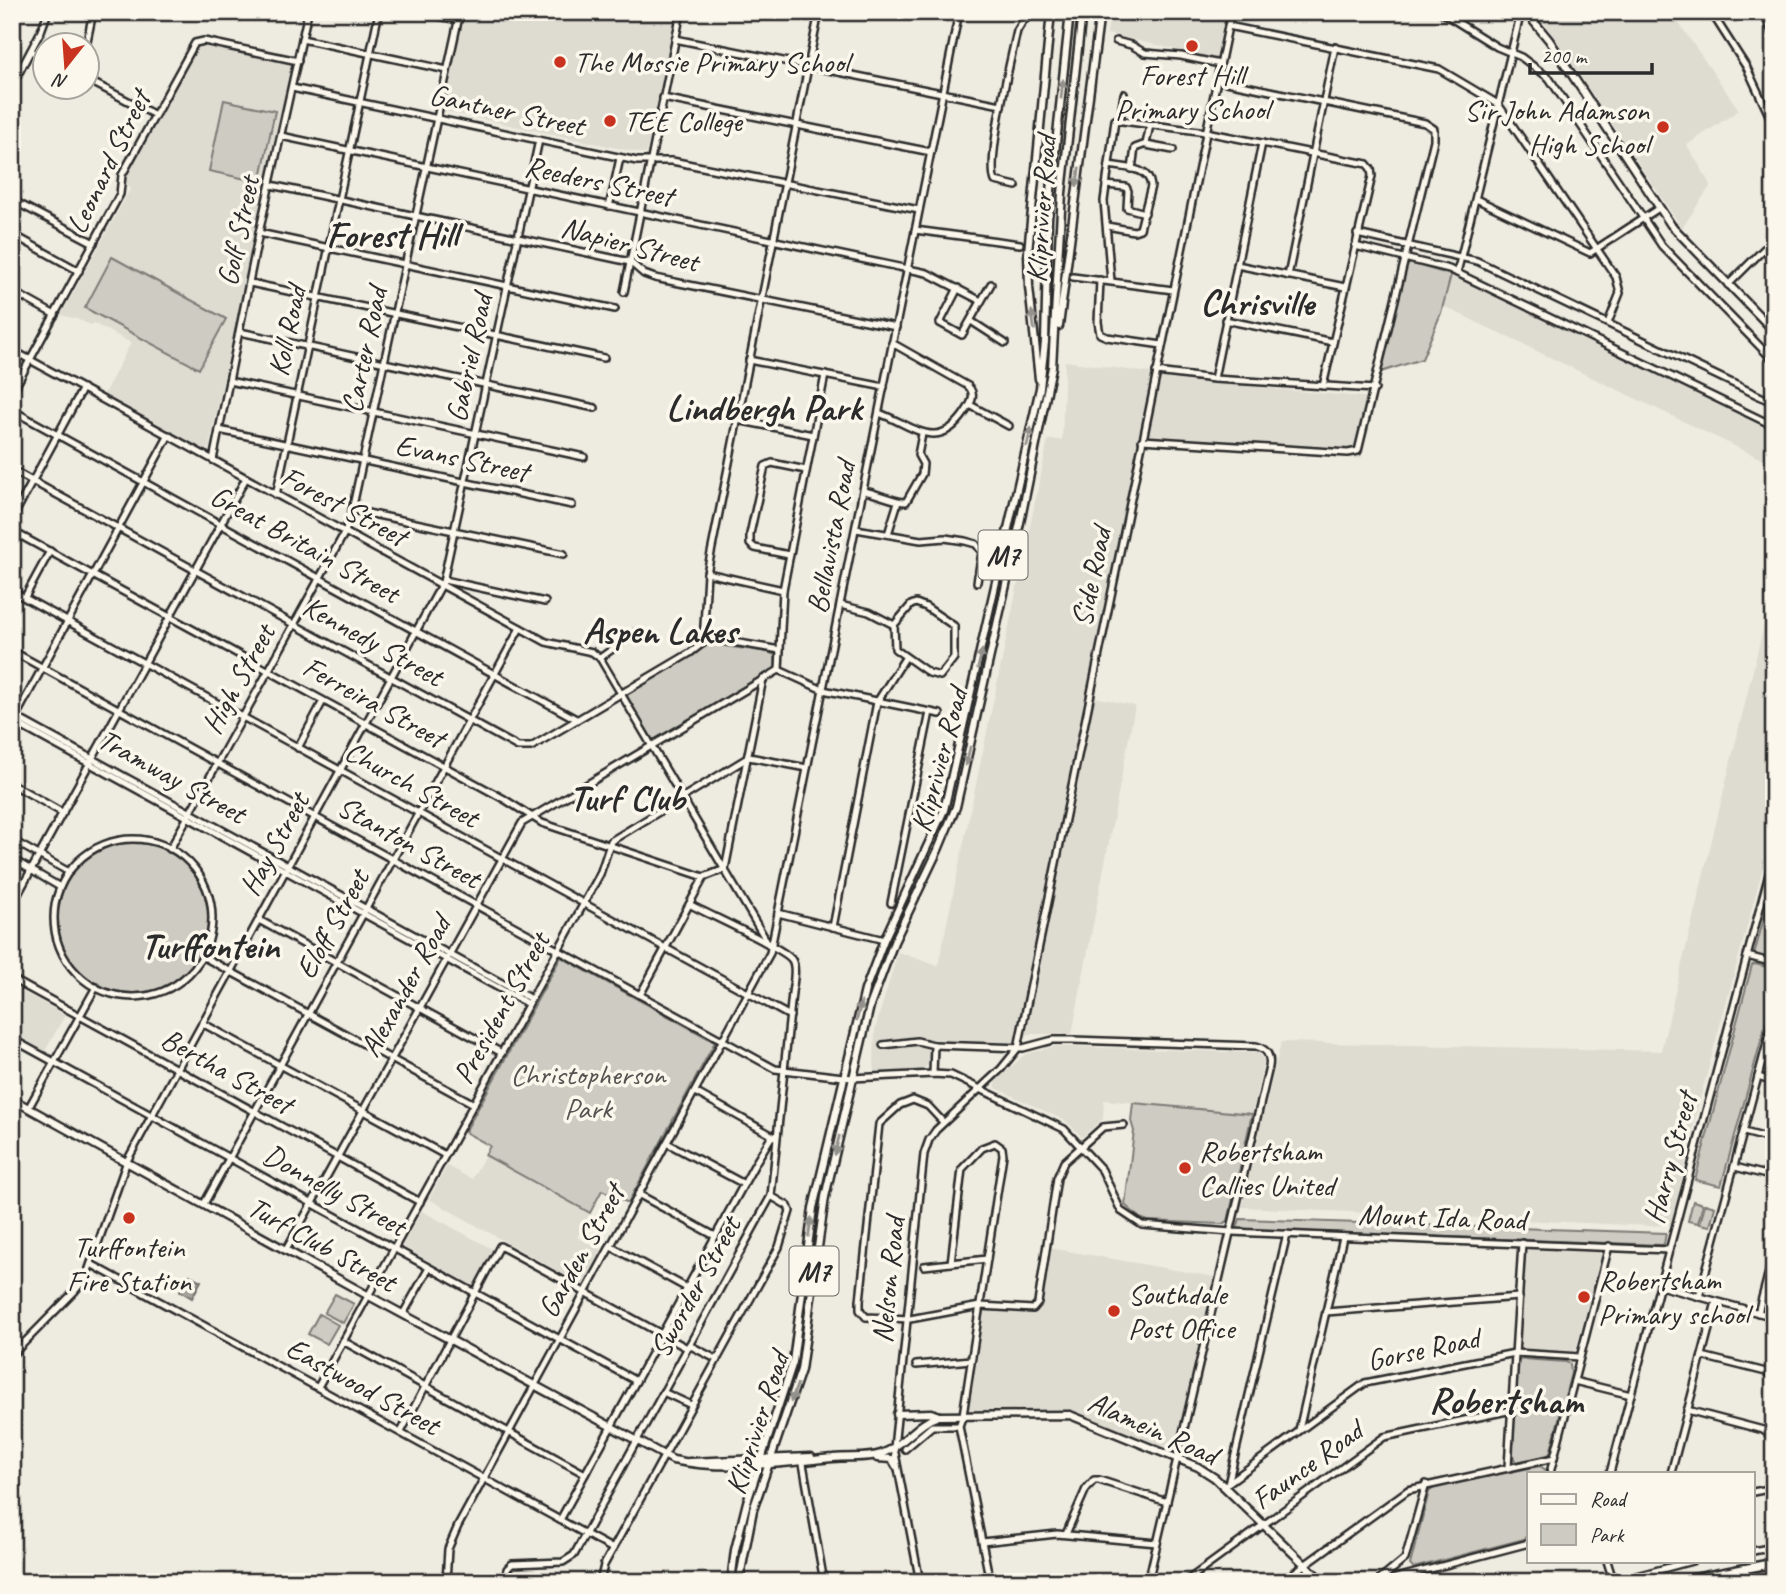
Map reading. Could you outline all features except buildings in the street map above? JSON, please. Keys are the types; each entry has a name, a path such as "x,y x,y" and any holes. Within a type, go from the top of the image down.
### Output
{"highway":[{"path":"1676,1582 1774,1563"},
{"path":"1728,1582 1774,1573"}],"main road":[{"path":"1040,388 1028,287 1028,252 1051,12"},
{"name":"Kliprivier Road","path":"731,1582 741,1523 793,1362 813,1208 865,990 884,940 944,810 1040,388 1045,342 1048,219 1070,12"},
{"name":"Kliprivier Road","path":"738,1582 748,1528 801,1370 822,1212 868,1015 883,968 956,807 1044,412 1055,339 1061,203 1082,12"},
{"path":"1055,339 1100,12"},
{"path":"1523,12 1549,40 1660,208 1685,241 1774,331"},
{"name":"Turf Club Street","path":"12,1099 611,1428 665,1455 701,1465 866,1457"},
{"name":"Alamein Road","path":"897,1414 1070,1415 1206,1471 1226,1484 1263,1525 1323,1582"},
{"path":"866,1457 894,1448 925,1422 939,1416"},
{"path":"866,1457 890,1459 896,1465"}],"street":[{"path":"12,14 18,12"},
{"path":"12,86 44,26 48,12"},
{"path":"89,32 93,12"},
{"name":"Golf Street","path":"213,460 308,12"},
{"name":"Koll Road","path":"276,495 379,12"},
{"path":"421,12 458,20"},
{"name":"Carter Road","path":"345,532 353,510 460,12"},
{"path":"624,292 681,12"},
{"path":"780,650 704,637 706,573 819,12"},
{"name":"Bellavista Road","path":"770,946 959,12"},
{"path":"1016,186 998,183 993,175 1001,105 1017,31 1023,21 1035,12"},
{"name":"Side Road","path":"943,1122 1001,1069 1018,1048 1231,12"},
{"path":"1441,12 1497,47 1511,52 1551,81 1662,247 1774,361"},
{"path":"1457,273 1523,12"},
{"path":"1710,12 1744,62 1774,126"},
{"path":"1763,12 1774,36"},
{"path":"1228,26 1439,69 1498,104 1616,277 1620,293 1608,323"},
{"path":"302,39 447,69"},
{"path":"675,40 1001,105"},
{"path":"1116,40 1149,54 1181,56 1220,64"},
{"name":"Leonard Street","path":"12,393 120,194 122,175 193,45 198,41 298,61"},
{"path":"1288,276 1335,47"},
{"path":"12,63 22,68"},
{"path":"1142,440 1348,453 1361,448 1435,134 1432,127 1425,123 1217,80"},
{"path":"102,87 155,115"},
{"name":"Gantner Street","path":"292,88 620,158 650,163 672,161 919,210"},
{"path":"1111,281 1104,206 1109,165 1124,94"},
{"path":"663,98 932,152"},
{"path":"1117,121 1206,132 1367,164 1372,172 1323,386"},
{"path":"1146,145 1150,125"},
{"name":"Reeders Street","path":"281,136 930,273 981,301"},
{"name":"Gabriel Road","path":"443,582 539,140"},
{"path":"1214,379 1262,143"},
{"path":"1132,169 1136,147 1146,145 1173,150"},
{"path":"609,206 620,158"},
{"path":"1107,226 1137,230 1142,227 1151,186 1150,178 1143,171 1109,165"},
{"name":"Napier Street","path":"271,185 630,262 655,278 896,327"},
{"path":"1106,185 1126,187 1128,210 1145,213"},
{"path":"1476,199 1590,253 1660,208"},
{"path":"12,200 94,243"},
{"path":"915,230 1020,244"},
{"path":"259,233 615,309"},
{"path":"12,234 79,271"},
{"path":"1357,234 1461,257 1500,271 1774,403"},
{"path":"1728,285 1774,239"},
{"path":"1768,244 1774,250"},
{"path":"1355,246 1457,273 1771,424 1774,409"},
{"path":"1237,265 1345,288"},
{"path":"1073,276 1173,290"},
{"path":"1100,280 1100,334 1162,345"},
{"path":"250,283 604,358"},
{"path":"958,288 940,323 962,335 991,284"},
{"path":"12,291 55,315"},
{"path":"1225,320 1333,342"},
{"path":"971,321 1005,343"},
{"path":"240,332 595,408"},
{"path":"879,413 922,434 941,433 951,429 970,404 973,394 968,386 892,343"},
{"name":"Forest Street","path":"12,350 276,495 443,582 520,628 550,643 592,652 600,658"},
{"path":"749,360 884,387"},
{"path":"1156,372 1214,379 1375,389"},
{"path":"825,375 783,590 779,670 823,690 940,714"},
{"path":"229,381 584,457"},
{"path":"12,519 83,388"},
{"path":"970,404 1009,426"},
{"name":"Great Britain Street","path":"12,410 576,719"},
{"path":"737,420 814,435"},
{"name":"Evans Street","path":"219,430 572,505"},
{"path":"864,491 906,502 922,474 923,464 918,453 922,434"},
{"path":"13,719 169,435"},
{"path":"789,555 752,547 749,541 752,521 765,466 772,463 806,470"},
{"name":"Kennedy Street","path":"12,470 524,748 699,647 704,637"},
{"path":"12,905 246,478"},
{"path":"888,534 898,502"},
{"path":"353,510 564,554"},
{"path":"856,529 921,540 945,538 974,543 982,552 977,582"},
{"name":"Ferreira Street","path":"12,531 444,766 530,816 704,877"},
{"name":"High Street","path":"170,849 345,532"},
{"path":"25,597 50,551"},
{"path":"706,573 783,590"},
{"path":"443,582 545,602"},
{"name":"Hay Street","path":"12,1355 83,1281 127,1161 443,582"},
{"name":"Church Street","path":"12,590 790,1016"},
{"path":"918,603 954,626 954,658 942,675 932,675 895,649 894,625 911,605 918,603"},
{"path":"840,605 869,612 894,625"},
{"name":"Eloff Street","path":"204,1204 520,628"},
{"path":"636,632 600,658 770,946"},
{"name":"Stanton Street","path":"12,651 771,1067 843,1078 951,1075 1061,1127 1100,1167 1116,1203 1130,1219"},
{"path":"834,927 877,702 905,658"},
{"name":"Alexander Road","path":"286,1250 518,828 530,816 779,670"},
{"path":"725,869 763,679"},
{"path":"298,748 323,701"},
{"path":"891,903 930,712"},
{"name":"Tramway Street","path":"13,719 530,1001"},
{"path":"749,757 807,768"},
{"name":"President Street","path":"318,1387 600,874 613,838 749,757"},
{"path":"12,785 63,813"},
{"path":"12,840 69,872"},
{"path":"115,841 148,841 170,849 185,859 197,872 208,896 212,913 211,931 202,956 186,976 159,992 127,996 96,987 73,969 58,944 54,915 60,887 69,872 93,850 115,841"},
{"name":"Harry Street","path":"1610,1472 1774,855"},
{"path":"12,859 60,887"},
{"path":"640,995 704,877 725,869"},
{"path":"1763,897 1774,900"},
{"path":"691,905 770,946"},
{"path":"778,913 884,940"},
{"path":"259,920 502,1053"},
{"path":"737,929 750,931 758,925"},
{"name":"Garden Street","path":"446,1582 449,1544 748,994 770,946"},
{"name":"Sworder Street","path":"506,1582 507,1569 512,1564 559,1563 569,1560 771,1196 775,1137 785,1071 794,976 793,962 770,946"},
{"path":"202,956 474,1104"},
{"path":"1747,956 1774,963"},
{"name":"Bertha Street","path":"12,979 420,1202"},
{"path":"29,1107 96,987"},
{"path":"1699,1297 1773,1022"},
{"path":"202,1023 445,1156"},
{"name":"Donnelly Street","path":"12,1039 636,1381"},
{"path":"883,1045 917,1041 934,1045 1018,1048 1053,1040 1072,1040 1256,1046 1268,1054 1269,1067 1148,1582"},
{"path":"933,1074 934,1045"},
{"path":"1758,1077 1774,1082"},
{"path":"559,1520 744,1184 775,1137 695,1092"},
{"path":"943,1122 928,1106 913,1100 900,1105 879,1124 860,1301 860,1310 868,1317 907,1319 980,1306 1031,1310 1038,1303 1059,1173 1064,1162 1103,1127 1124,1125"},
{"name":"Nelson Road","path":"920,1582 894,1448 924,1154 930,1137 943,1122"},
{"path":"1744,1132 1774,1140"},
{"path":"667,1143 744,1184"},
{"path":"951,1263 962,1169 982,1148 995,1143 1002,1149 1003,1155 963,1415 959,1426 990,1582"},
{"path":"1735,1167 1774,1177"},
{"path":"638,1194 715,1236"},
{"path":"600,1582 600,1573 776,1252 790,1211 788,1206 771,1196"},
{"name":"Mount Ida Road","path":"1130,1219 1154,1227 1231,1232 1669,1250"},
{"path":"1226,1484 1287,1234"},
{"path":"1299,1430 1343,1237"},
{"path":"1508,1467 1522,1243"},
{"path":"401,1432 500,1246 662,1334 716,1359"},
{"path":"610,1246 687,1288"},
{"path":"1550,1472 1609,1246"},
{"path":"1758,1312 1774,1253"},
{"path":"924,1266 987,1259"},
{"name":"Eastwood Street","path":"91,1264 613,1549"},
{"path":"403,1314 429,1268"},
{"path":"1660,1286 1774,1317"},
{"path":"1326,1312 1518,1297"},
{"path":"1671,1472 1716,1302"},
{"path":"343,1342 585,1474"},
{"name":"Gorse Road","path":"1226,1484 1365,1383 1515,1353 1580,1357"},
{"path":"1702,1356 1774,1374"},
{"path":"916,1365 971,1360"},
{"path":"1574,1381 1631,1395"},
{"path":"663,1392 691,1405"},
{"name":"Faunce Road","path":"1185,1582 1387,1436 1512,1410"},
{"path":"1687,1410 1758,1429 1774,1438"},
{"path":"905,1449 932,1426 959,1426"},
{"path":"1281,1582 1403,1493 1426,1485 1554,1458"},
{"path":"802,1460 824,1582"},
{"path":"1066,1534 1086,1489 1094,1480 1167,1502"},
{"path":"1379,1582 1405,1559 1426,1485"},
{"path":"1754,1492 1774,1488"},
{"path":"982,1542 1066,1534 1157,1543"},
{"path":"1379,1582 1527,1544"},
{"path":"1754,1551 1774,1547"},
{"path":"1607,1562 1610,1580 1688,1562"}],"shaded area":[{"name":"The Mossie Primary School","path":"465,12 677,12 646,154 444,111"},
{"name":"Forest Hill Primary School","path":"1110,12 1227,12 1219,59 1107,34"},
{"name":"Sir John Adamson High School","path":"1537,12 1671,12 1739,110 1687,145 1711,185 1682,228"},
{"path":"200,44 291,64 208,451 104,394 131,343 93,323 91,325 61,315 131,188 123,183"},
{"path":"1451,275 1774,432 1774,465 1443,306"},
{"path":"1065,361 1150,373 1169,379 1373,398 1361,459 1146,443 1095,697 1135,706 1072,1034 1029,1034 1010,1044 930,1039 928,1065 922,1070 874,1073 875,1029 898,952 938,966 1048,440 1062,440"},
{"path":"1774,583 1774,827 1697,1110 1672,1224 1651,1226 1242,1207 1281,1042 1661,1051"},
{"path":"12,986 65,1015 45,1051 12,1033"},
{"path":"1055,1046 1259,1053 1264,1059 1252,1114 1104,1100 1103,1119 1082,1137 1066,1121 996,1088 995,1082 1024,1055"},
{"path":"485,1155 590,1213 577,1237 602,1250 583,1285 429,1199 447,1166 472,1179"},
{"path":"422,1211 494,1250 474,1286 402,1246"},
{"path":"1050,1248 1215,1277 1175,1452 1072,1412 967,1411 983,1306 1036,1313"},
{"name":"Robertsham Primary school","path":"1530,1249 1599,1252 1601,1256 1576,1349 1571,1353 1523,1350 1520,1345 1525,1253"},
{"path":"189,1275 201,1281 192,1298 180,1291"}],"green space":[{"path":"224,100 275,111 260,182 209,171"},
{"path":"112,257 226,319 199,369 85,308"},
{"path":"1410,263 1451,275 1441,313 1422,359 1381,372 1406,267"},
{"path":"710,644 768,652 775,655 776,668 656,739 651,739 626,694"},
{"path":"133,843 162,849 186,865 202,889 208,918 202,947 186,971 162,987 133,993 104,987 80,971 64,947 58,918 64,889 80,865 104,849"},
{"path":"1768,903 1774,905 1774,960 1754,955"},
{"name":"Christopherson Park","path":"561,957 715,1042 628,1203 602,1190 590,1213 485,1155 490,1146 465,1132"},
{"path":"1752,965 1774,969 1774,994 1721,1186 1695,1180"},
{"name":"Robertsham Callies United","path":"1133,1103 1252,1114 1228,1221 1222,1224 1148,1221 1140,1218 1125,1205 1134,1131 1131,1121"},
{"path":"1693,1201 1703,1204 1698,1223 1688,1221"},
{"path":"1705,1204 1715,1207 1710,1226 1700,1224"},
{"path":"1240,1219 1666,1233 1662,1245 1237,1229"},
{"path":"335,1294 354,1304 343,1323 324,1313"},
{"path":"319,1314 338,1325 327,1344 308,1334"},
{"path":"1518,1361 1566,1362 1570,1364 1571,1373 1550,1453 1547,1456 1516,1462 1512,1454"},
{"path":"1540,1466 1546,1470 1527,1472 1527,1535 1524,1539 1413,1568 1410,1565 1429,1492 1435,1487"}],"place":[{"name":"Forest Hill Primary School","path":"1192,46"},
{"name":"The Mossie Primary School","path":"560,62"},
{"name":"TEE College","path":"610,121"},
{"name":"Sir John Adamson High School","path":"1663,127"},
{"name":"Robertsham Callies United","path":"1185,1168"},
{"name":"Turffontein Fire Station","path":"129,1218"},
{"name":"Robertsham Primary school","path":"1584,1297"},
{"name":"Southdale Post Office","path":"1114,1311"}],"district":[{"name":"Forest Hill","path":"392,234"},
{"name":"Chrisville","path":"1257,302"},
{"name":"Lindbergh Park","path":"764,407"},
{"name":"Aspen Lakes","path":"660,630"},
{"name":"Turf Club","path":"627,797"},
{"name":"Turffontein","path":"210,945"},
{"name":"Robertsham","path":"1506,1400"}]}
